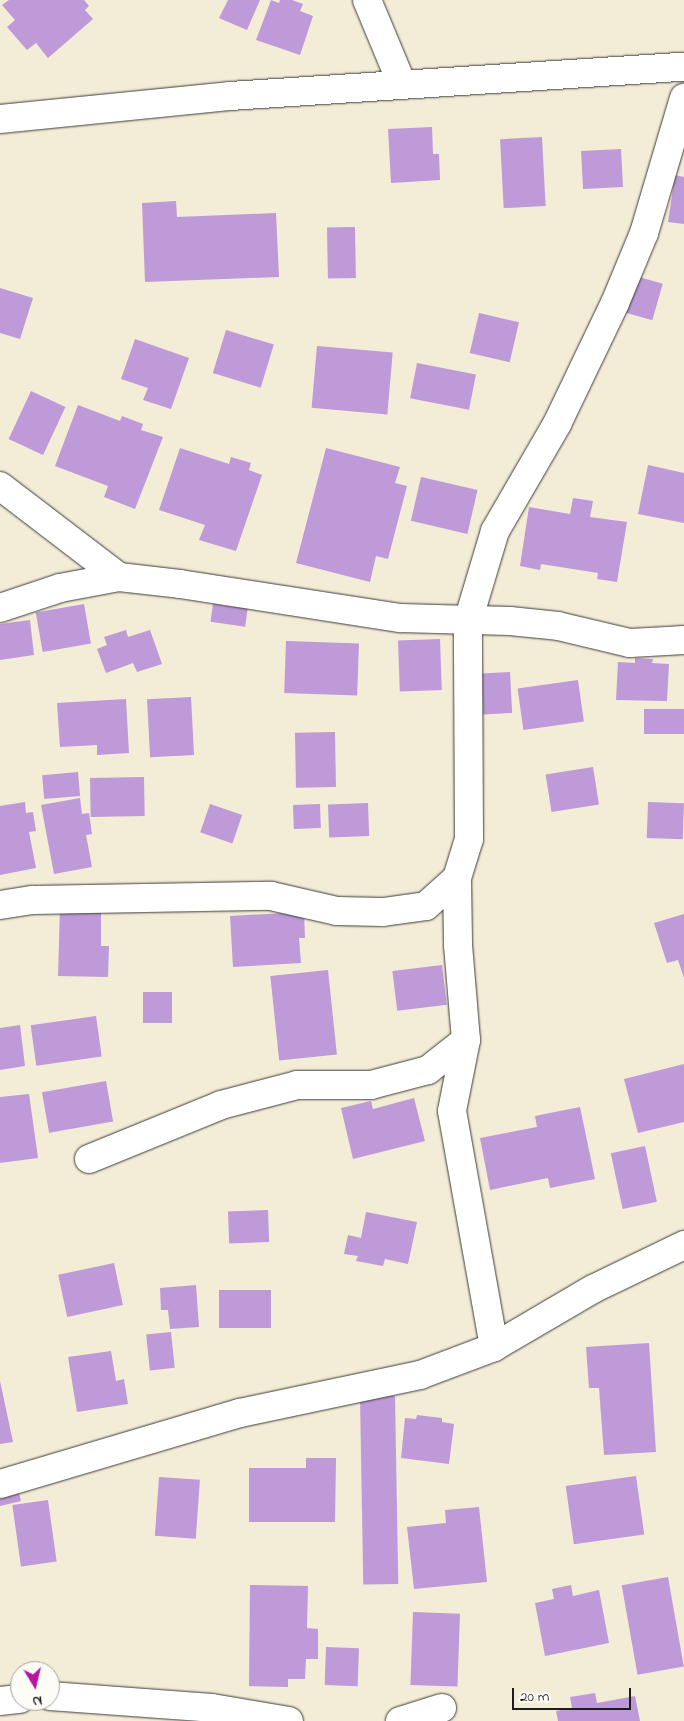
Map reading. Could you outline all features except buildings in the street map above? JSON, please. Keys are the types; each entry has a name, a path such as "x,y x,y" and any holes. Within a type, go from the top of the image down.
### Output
{"street":[{"path":"367,0 402,84"},
{"path":"0,119 230,96 684,67"},
{"path":"494,1347 452,1111 466,1040 458,945 457,878 469,838 468,621 495,531 557,424 615,303 644,233 684,98"},
{"path":"0,486 118,577"},
{"path":"0,608 60,588 118,577 180,584 400,618 558,626 630,643 684,640"},
{"path":"0,905 33,900 271,896 337,911 383,912 426,906 457,878"},
{"path":"89,1160 221,1105 297,1085 371,1086 428,1070 466,1040"},
{"path":"0,1484 240,1413 420,1375 494,1347 593,1289 684,1245"},
{"path":"60,1697 212,1708 289,1721"},
{"path":"400,1721 442,1708"}]}
